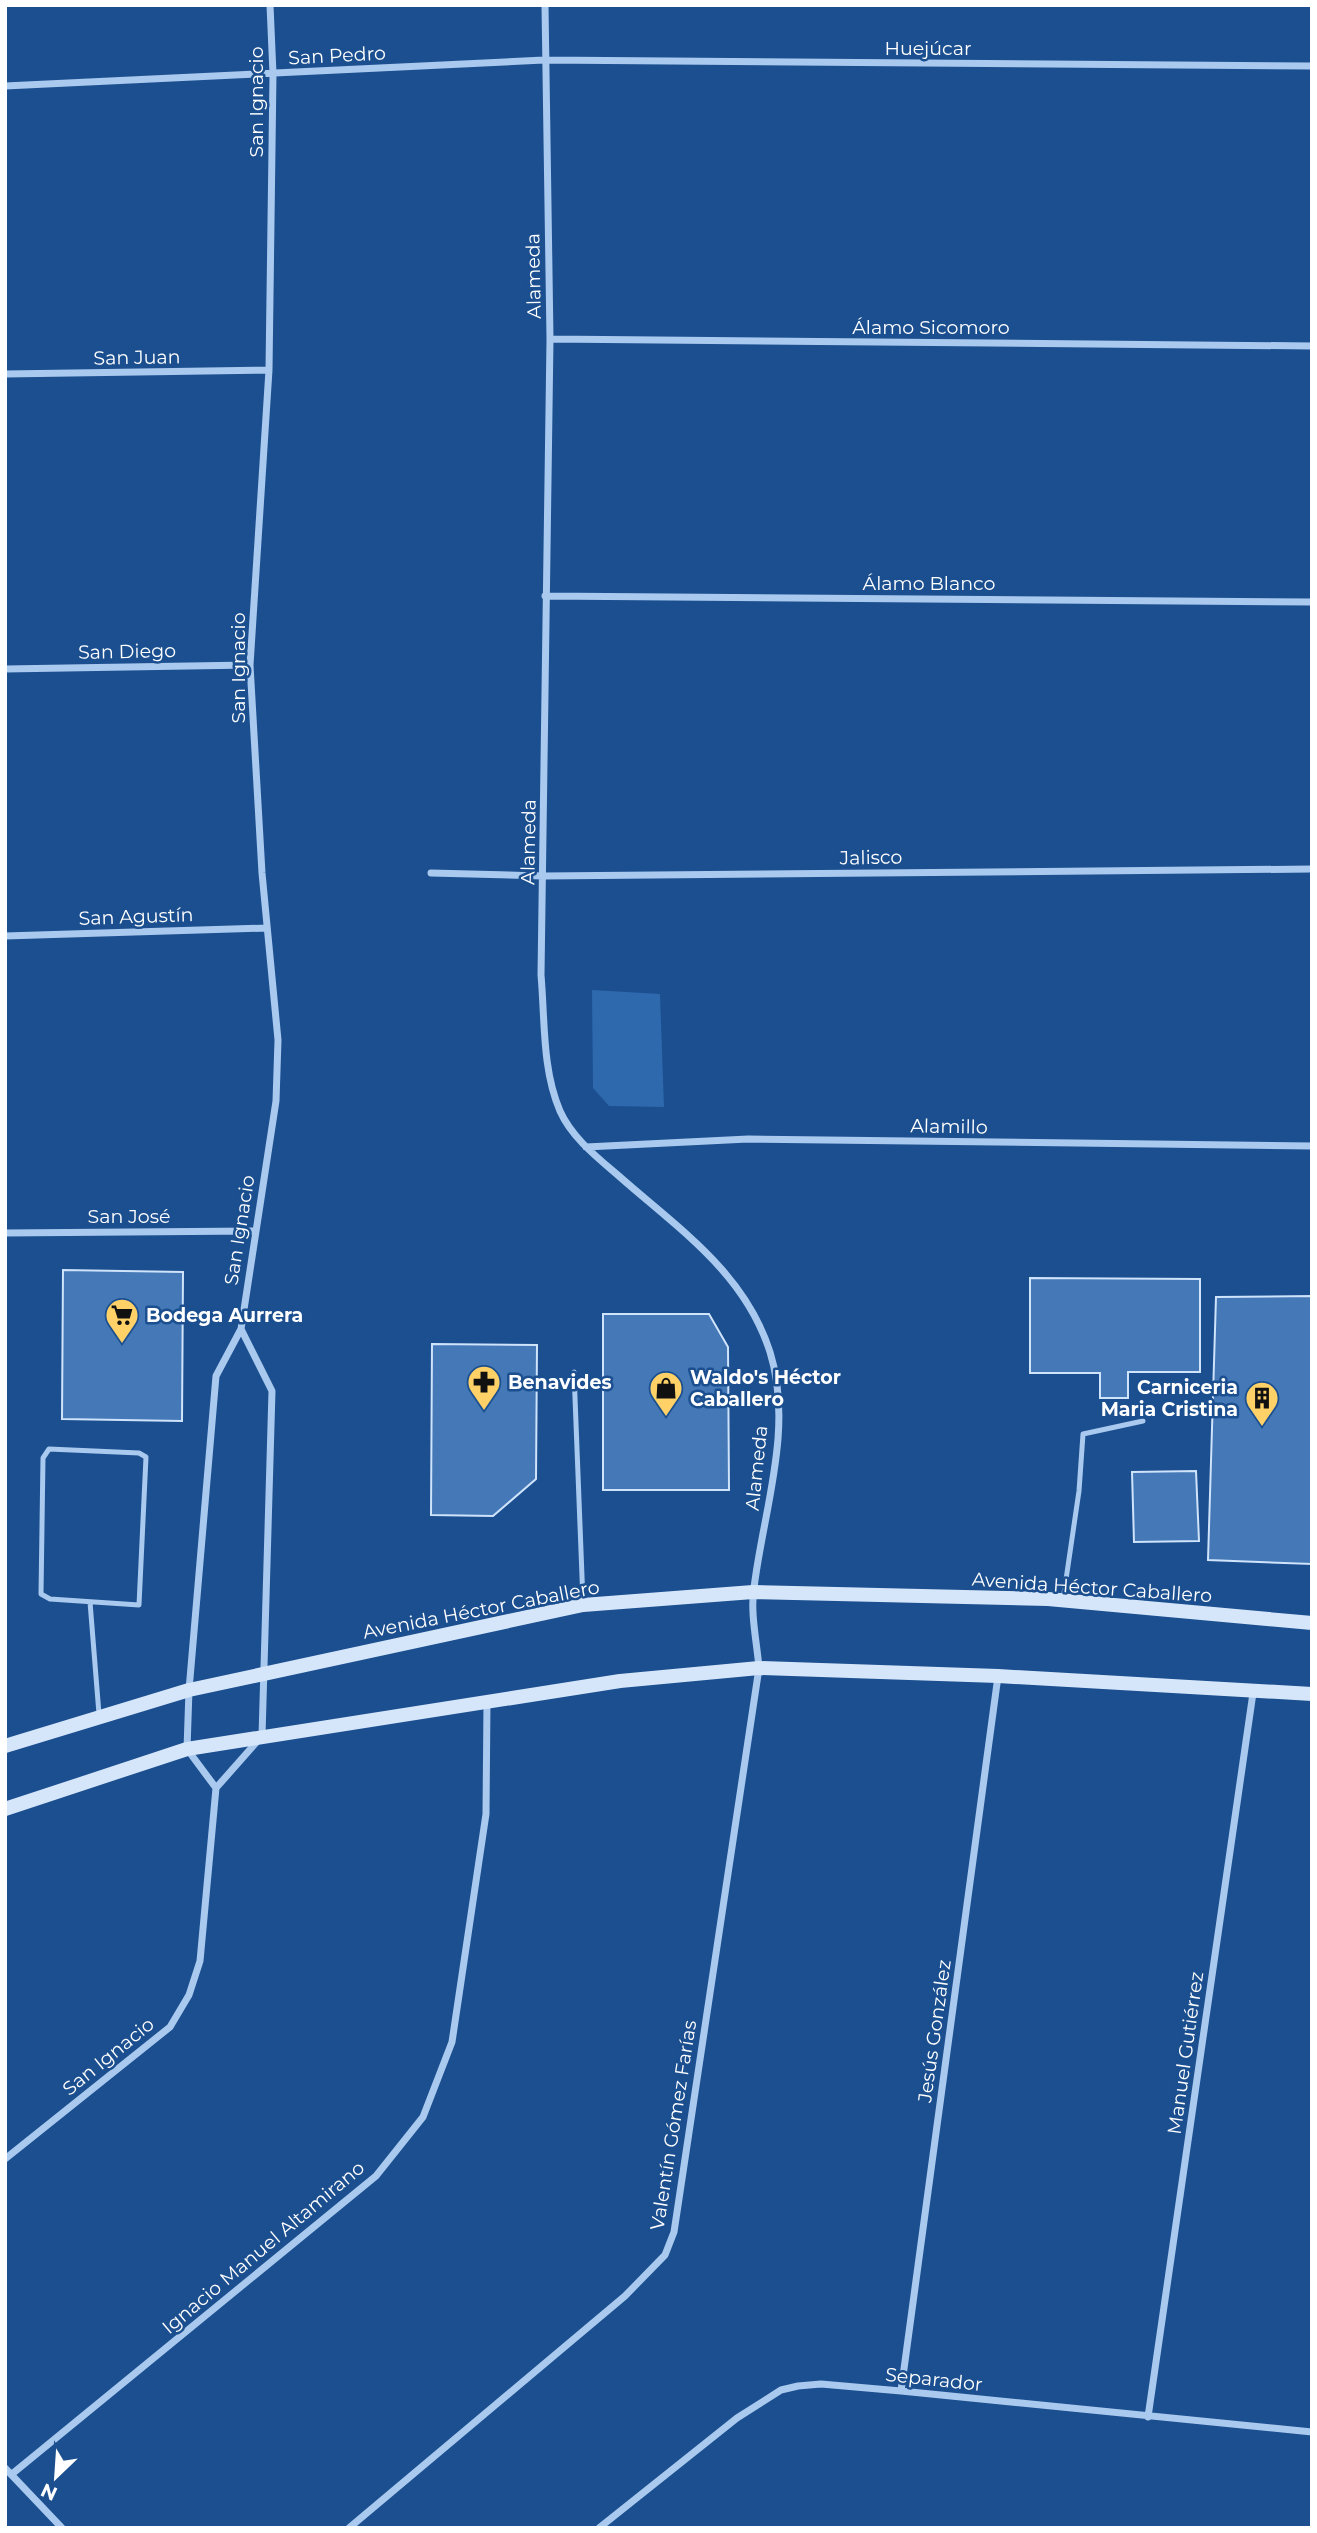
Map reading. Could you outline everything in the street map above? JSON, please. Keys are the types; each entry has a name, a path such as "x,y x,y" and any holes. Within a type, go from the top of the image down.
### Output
{"main road":[{"name":"Avenida Héctor Caballero","path":"5,1746 189,1690 583,1605 753,1592 1063,1600 1312,1623"},
{"path":"5,1809 187,1749 262,1735 621,1681 759,1668 998,1676 1253,1693 1312,1694"}],"street":[{"name":"San Ignacio","path":"187,1749 189,1690 216,1376 241,1329 253,1231 276,1101 278,1040 267,928 250,665 269,370 274,74 270,5"},
{"name":"Alameda","path":"545,5 550,339 541,975 548,1076 561,1113 585,1147 719,1262 752,1313 770,1353 778,1401 775,1468 753,1592 759,1668"},
{"name":"San Pedro","path":"5,86 544,60"},
{"name":"Huejúcar","path":"544,60 1312,66"},
{"name":"Álamo Sicomoro","path":"550,339 1312,346"},
{"name":"San Juan","path":"5,374 269,370"},
{"name":"Álamo Blanco","path":"545,596 1312,602"},
{"name":"San Diego","path":"5,669 250,665"},
{"name":"Jalisco","path":"431,873 543,876 1312,869"},
{"name":"San Agustín","path":"5,936 267,928"},
{"name":"Alamillo","path":"585,1147 748,1139 1312,1146"},
{"name":"San José","path":"5,1233 253,1231"},
{"path":"187,1749 216,1788 262,1735 266,1672 272,1391 241,1329"},
{"name":"Valentín Gómez Farías","path":"349,2528 625,2296 665,2255 674,2232 759,1668"},
{"name":"Jesús González","path":"901,2391 998,1676"},
{"name":"Manuel Gutiérrez","path":"1148,2417 1253,1693"},
{"name":"Ignacio Manuel Altamirano","path":"12,2474 376,2176 422,2117 452,2042 486,1814 487,1701"},
{"name":"San Ignacio","path":"5,2158 170,2027 189,1995 200,1961 216,1788"},
{"name":"Separador","path":"599,2528 737,2418 781,2390 821,2384 1312,2432"},
{"path":"5,2468 62,2528"}],"lane":[{"path":"573,1372 583,1605"},
{"path":"1063,1600 1079,1491 1083,1434 1143,1420"},
{"path":"49,1449 139,1452 146,1457 141,1602 136,1606 90,1602 50,1599 41,1594 43,1458 49,1449"},
{"path":"90,1602 99,1717"}],"shaded area":[{"path":"592,990 660,994 664,1107 609,1106 593,1088"}],"building":[{"name":"Bodega Aurrera","path":"63,1270 183,1272 182,1421 62,1419"},
{"path":"1030,1278 1200,1279 1200,1372 1128,1372 1128,1398 1100,1398 1100,1373 1030,1373"},
{"name":"Carniceria Maria Cristina","path":"1312,1296 1312,1564 1208,1560 1216,1297"},
{"name":"Waldo's Héctor Caballero","path":"603,1314 709,1314 728,1347 729,1490 603,1490"},
{"name":"Benavides","path":"432,1344 537,1345 536,1479 493,1516 431,1515"},
{"path":"1196,1471 1199,1541 1134,1542 1132,1472"}],"place":[{"name":"Bodega Aurrera","path":"122,1345"},
{"name":"Benavides","path":"484,1412"},
{"name":"Waldo's Héctor Caballero","path":"666,1418"},
{"name":"Carniceria Maria Cristina","path":"1262,1428"}]}
